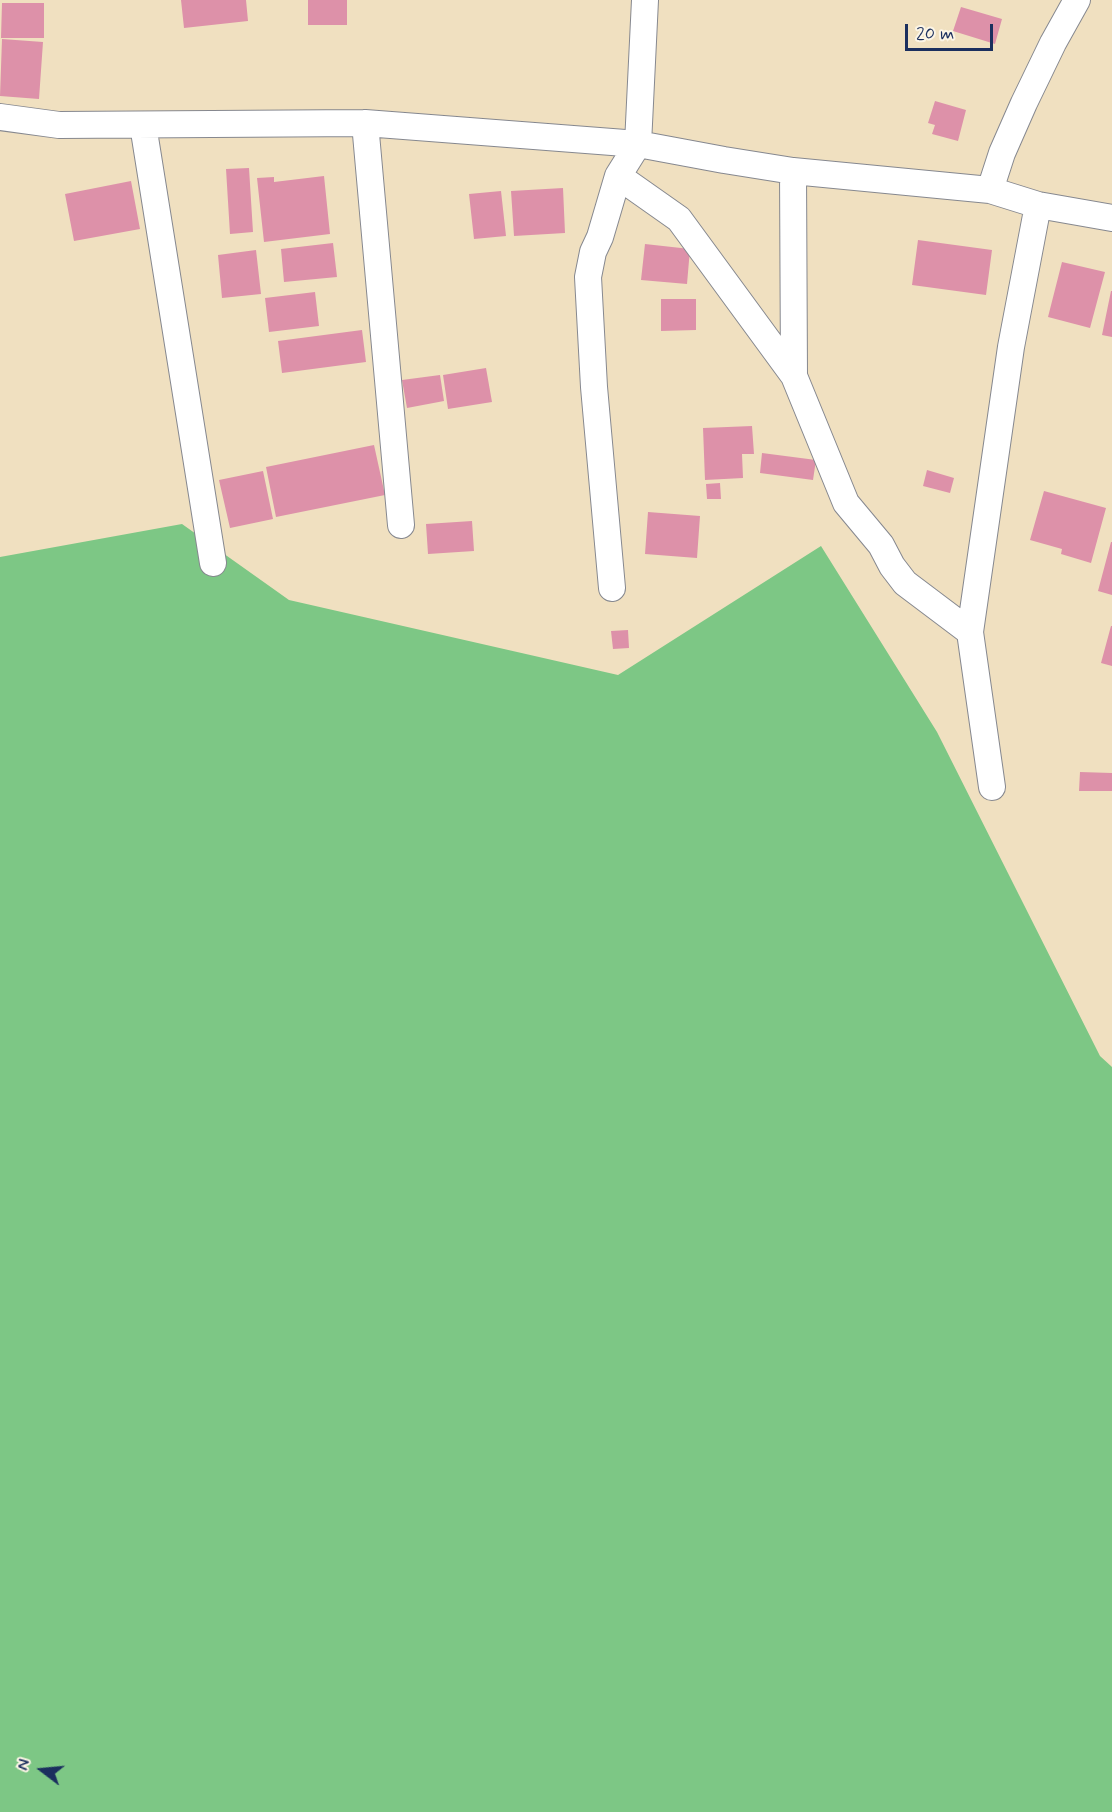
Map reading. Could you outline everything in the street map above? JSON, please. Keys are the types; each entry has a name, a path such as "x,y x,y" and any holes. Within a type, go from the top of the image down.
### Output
{"street":[{"path":"612,588 594,387 588,277 593,252 600,237 618,176 638,144 645,0"},
{"path":"990,190 1002,153 1024,103 1077,0"},
{"path":"0,117 59,125 365,123 638,144 793,171 990,190 1038,205 1112,218"},
{"path":"365,123 401,525"},
{"path":"143,124 213,563"},
{"path":"793,171 794,376"},
{"path":"618,176 679,219 794,376 846,503 881,545 892,566 905,582 970,632"},
{"path":"992,787 970,632 1011,347 1038,205"}],"green space":[{"path":"182,524 289,600 618,675 821,546 937,732 1100,1056 1112,1067 1112,1812 0,1812 0,557"}],"building":[{"path":"181,0 246,0 248,21 184,28"},
{"path":"308,0 347,0 347,25 308,25"},
{"path":"2,3 44,3 44,38 1,38"},
{"path":"961,7 1002,19 995,44 953,31"},
{"path":"2,39 43,42 39,99 0,96"},
{"path":"935,101 966,110 958,141 932,134 935,125 928,123"},
{"path":"249,168 253,232 230,234 226,169"},
{"path":"324,176 330,234 264,242 257,178 274,177 274,182"},
{"path":"131,181 140,229 74,241 65,194"},
{"path":"563,188 565,233 514,236 511,191"},
{"path":"501,191 506,236 474,239 469,194"},
{"path":"918,240 992,250 986,295 912,285"},
{"path":"333,243 337,277 284,282 281,249"},
{"path":"645,244 690,249 687,284 641,280"},
{"path":"256,250 261,294 222,298 218,255"},
{"path":"1062,262 1105,272 1090,328 1048,317"},
{"path":"1112,291 1112,337 1102,335"},
{"path":"315,292 319,326 269,332 265,298"},
{"path":"661,299 696,299 696,330 661,331"},
{"path":"362,330 366,362 282,373 278,341"},
{"path":"486,368 492,402 448,409 443,375"},
{"path":"440,375 444,401 407,408 402,380"},
{"path":"752,426 754,454 742,454 743,478 705,480 703,428"},
{"path":"374,445 385,495 276,517 266,467"},
{"path":"762,453 816,460 813,480 760,473"},
{"path":"927,470 954,478 950,493 923,486"},
{"path":"263,471 273,519 230,528 219,480"},
{"path":"720,483 721,499 707,499 706,484"},
{"path":"1044,491 1106,508 1091,563 1061,554 1062,549 1030,540"},
{"path":"648,512 700,516 697,558 645,554"},
{"path":"472,521 474,551 428,554 426,524"},
{"path":"1112,542 1112,595 1098,591"},
{"path":"1112,626 1112,666 1101,663"},
{"path":"628,630 629,648 613,649 611,631"},
{"path":"1080,772 1112,773 1112,791 1079,791"}]}
